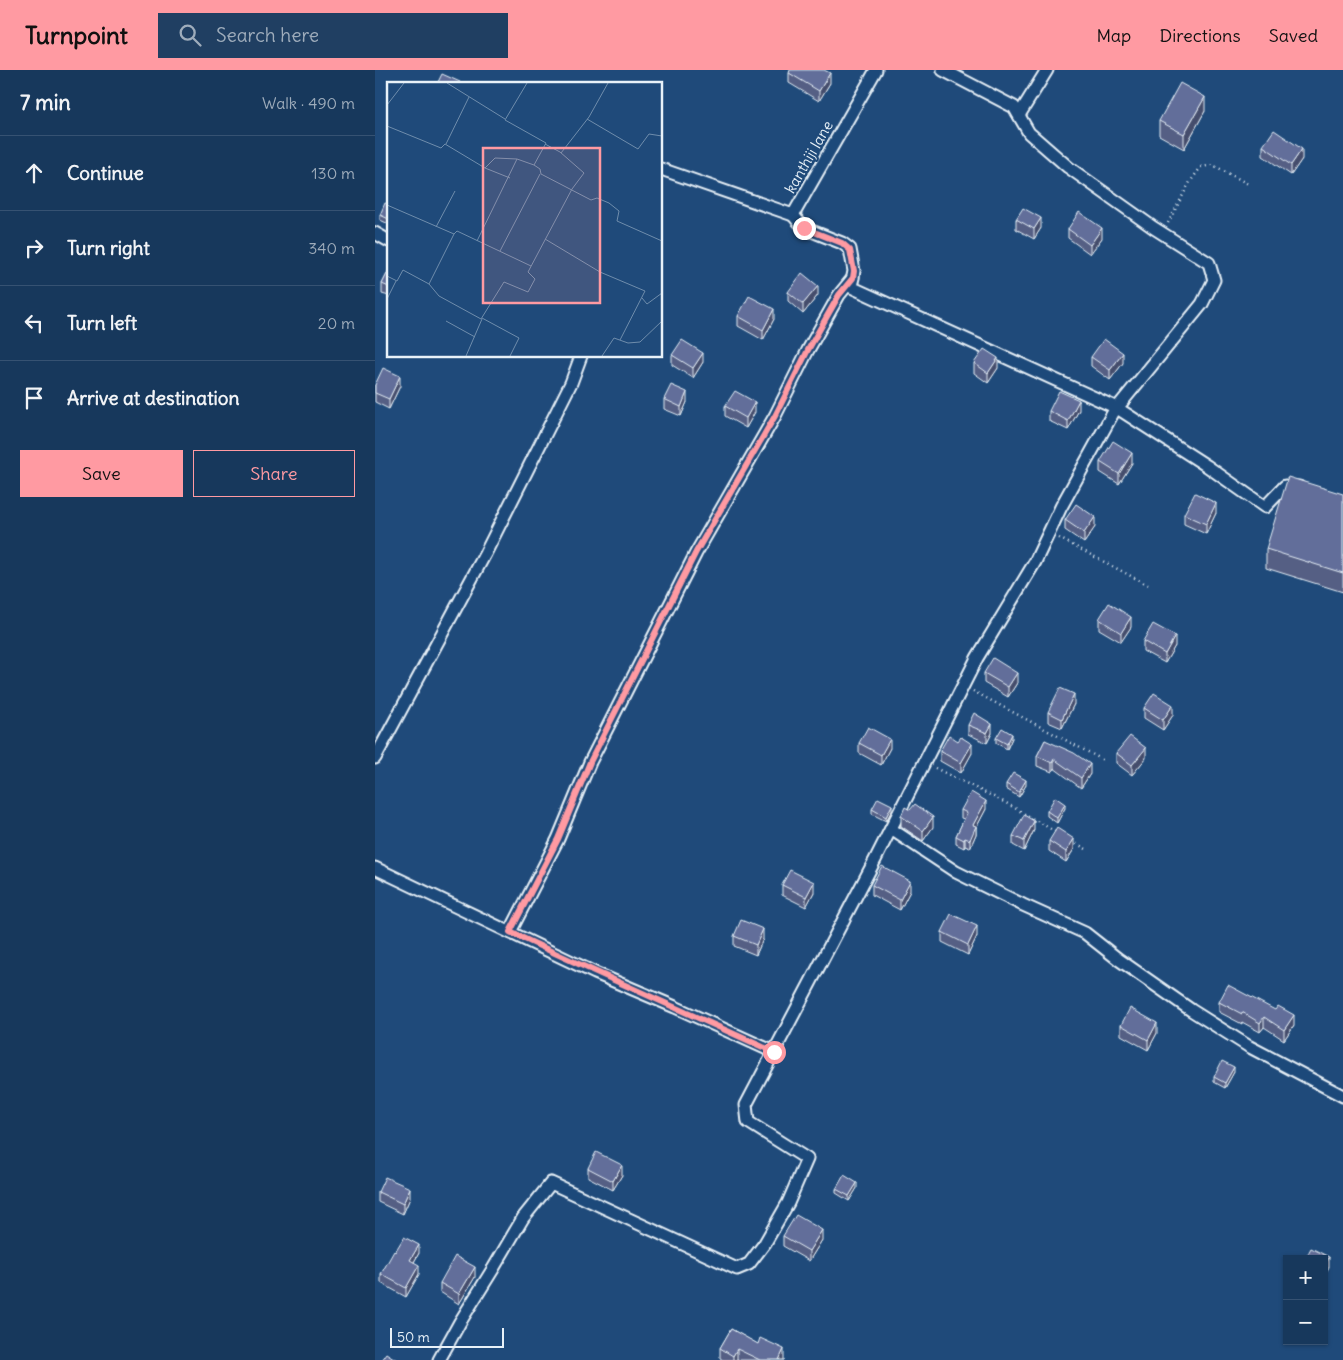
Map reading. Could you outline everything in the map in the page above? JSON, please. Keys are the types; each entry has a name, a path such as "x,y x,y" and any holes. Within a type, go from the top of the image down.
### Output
{"street":[{"name":"kanthiji lane","path":"663,170 793,215 876,70"},
{"path":"439,1360 523,1218 551,1183 737,1269 749,1264 765,1243 788,1203 807,1159 748,1122 746,1104 891,829 977,658 1035,562 1061,507 1117,408 1203,304 1214,280 1209,263 1163,234 1068,167 1029,133 1014,107 943,70"},
{"path":"1019,115 1047,70"},
{"path":"793,215 804,228 842,243 850,250 854,271 851,287 1117,408 1207,466 1265,507 1285,486 1310,489"},
{"path":"375,233 387,240"},
{"path":"510,932 558,839 590,762 696,552 775,416 808,350 839,295 853,278"},
{"path":"375,758 489,545 571,383 580,358"},
{"path":"891,829 956,872 1085,934 1118,959 1240,1040 1343,1096"},
{"path":"375,868 595,972 675,1006 774,1052"}],"path":[{"path":"1163,234 1190,182 1201,167 1213,165 1248,184"},
{"path":"1049,532 1148,585"},
{"path":"963,685 1103,760"},
{"path":"925,763 1005,803 1063,836"},
{"path":"1071,841 1088,850"}],"building":[{"path":"790,70 824,70 830,73 819,91 789,73"},
{"path":"442,74 460,82 438,82"},
{"path":"1180,83 1205,97 1184,134 1159,121"},
{"path":"1274,130 1302,149 1291,165 1263,146"},
{"path":"385,203 387,204 387,218 380,215"},
{"path":"1023,208 1041,218 1034,229 1016,219"},
{"path":"1079,212 1102,228 1090,245 1068,229"},
{"path":"802,273 818,286 803,304 788,292"},
{"path":"387,274 387,286 382,284"},
{"path":"749,296 774,309 763,330 738,316"},
{"path":"1104,339 1123,353 1110,370 1091,357"},
{"path":"682,340 703,353 693,368 672,355"},
{"path":"984,349 998,358 988,373 974,363"},
{"path":"383,368 400,376 389,399 375,393 375,385"},
{"path":"671,385 687,392 681,407 664,399"},
{"path":"735,391 755,402 746,418 725,406"},
{"path":"1059,391 1079,400 1068,421 1049,411"},
{"path":"1113,441 1132,453 1119,474 1100,462"},
{"path":"1288,477 1343,494 1343,573 1266,549"},
{"path":"1195,493 1216,503 1206,524 1184,514"},
{"path":"1076,504 1095,517 1084,533 1065,520"},
{"path":"1109,603 1131,617 1121,633 1099,619"},
{"path":"1153,624 1175,636 1165,654 1143,641"},
{"path":"993,658 1017,673 1008,687 984,673"},
{"path":"1060,688 1074,694 1062,719 1048,712"},
{"path":"1154,693 1173,705 1163,720 1144,708"},
{"path":"974,713 992,724 987,733 968,725"},
{"path":"868,727 890,739 881,755 859,743"},
{"path":"1002,728 1012,734 1007,744 996,738"},
{"path":"949,735 958,741 961,737 972,744 961,763 940,751"},
{"path":"1130,736 1146,748 1132,765 1116,753"},
{"path":"1045,740 1074,753 1090,764 1081,778 1054,759 1052,763 1037,756"},
{"path":"1013,773 1026,780 1019,792 1006,784"},
{"path":"971,792 986,801 973,825 976,826 970,840 965,838 964,840 956,836 967,813 961,810"},
{"path":"1055,797 1065,804 1057,818 1047,811"},
{"path":"878,798 892,805 886,817 872,809"},
{"path":"915,804 933,817 923,831 901,816 905,807 910,810"},
{"path":"1024,815 1034,821 1024,841 1013,836"},
{"path":"1057,828 1074,839 1066,852 1049,841"},
{"path":"882,866 910,881 900,900 872,885"},
{"path":"790,870 814,882 806,897 782,885"},
{"path":"951,914 977,926 968,945 942,932"},
{"path":"741,920 763,929 756,945 734,936"},
{"path":"1228,985 1275,1010 1278,1006 1294,1015 1284,1030 1264,1017 1260,1023 1242,1012 1242,1014 1219,1002"},
{"path":"1130,1008 1157,1023 1148,1040 1121,1025"},
{"path":"1222,1061 1234,1067 1225,1083 1214,1077"},
{"path":"596,1152 622,1165 613,1181 588,1168"},
{"path":"844,1175 857,1183 849,1196 836,1189"},
{"path":"385,1177 410,1188 403,1204 378,1192"},
{"path":"796,1215 822,1230 809,1251 783,1236"},
{"path":"404,1237 419,1245 410,1260 419,1265 406,1288 381,1274"},
{"path":"1311,1248 1325,1255 1307,1255"},
{"path":"455,1256 475,1267 459,1294 440,1283"},
{"path":"731,1329 758,1344 760,1338 784,1349 779,1360 760,1360 737,1349 733,1356 720,1348"},
{"path":"386,1353 397,1360 381,1360"}],"route":[{"path":"774,1052 510,932 558,839 590,762 696,552 775,416 808,350 839,295 853,278 854,271 850,250 842,243 804,228"}]}
